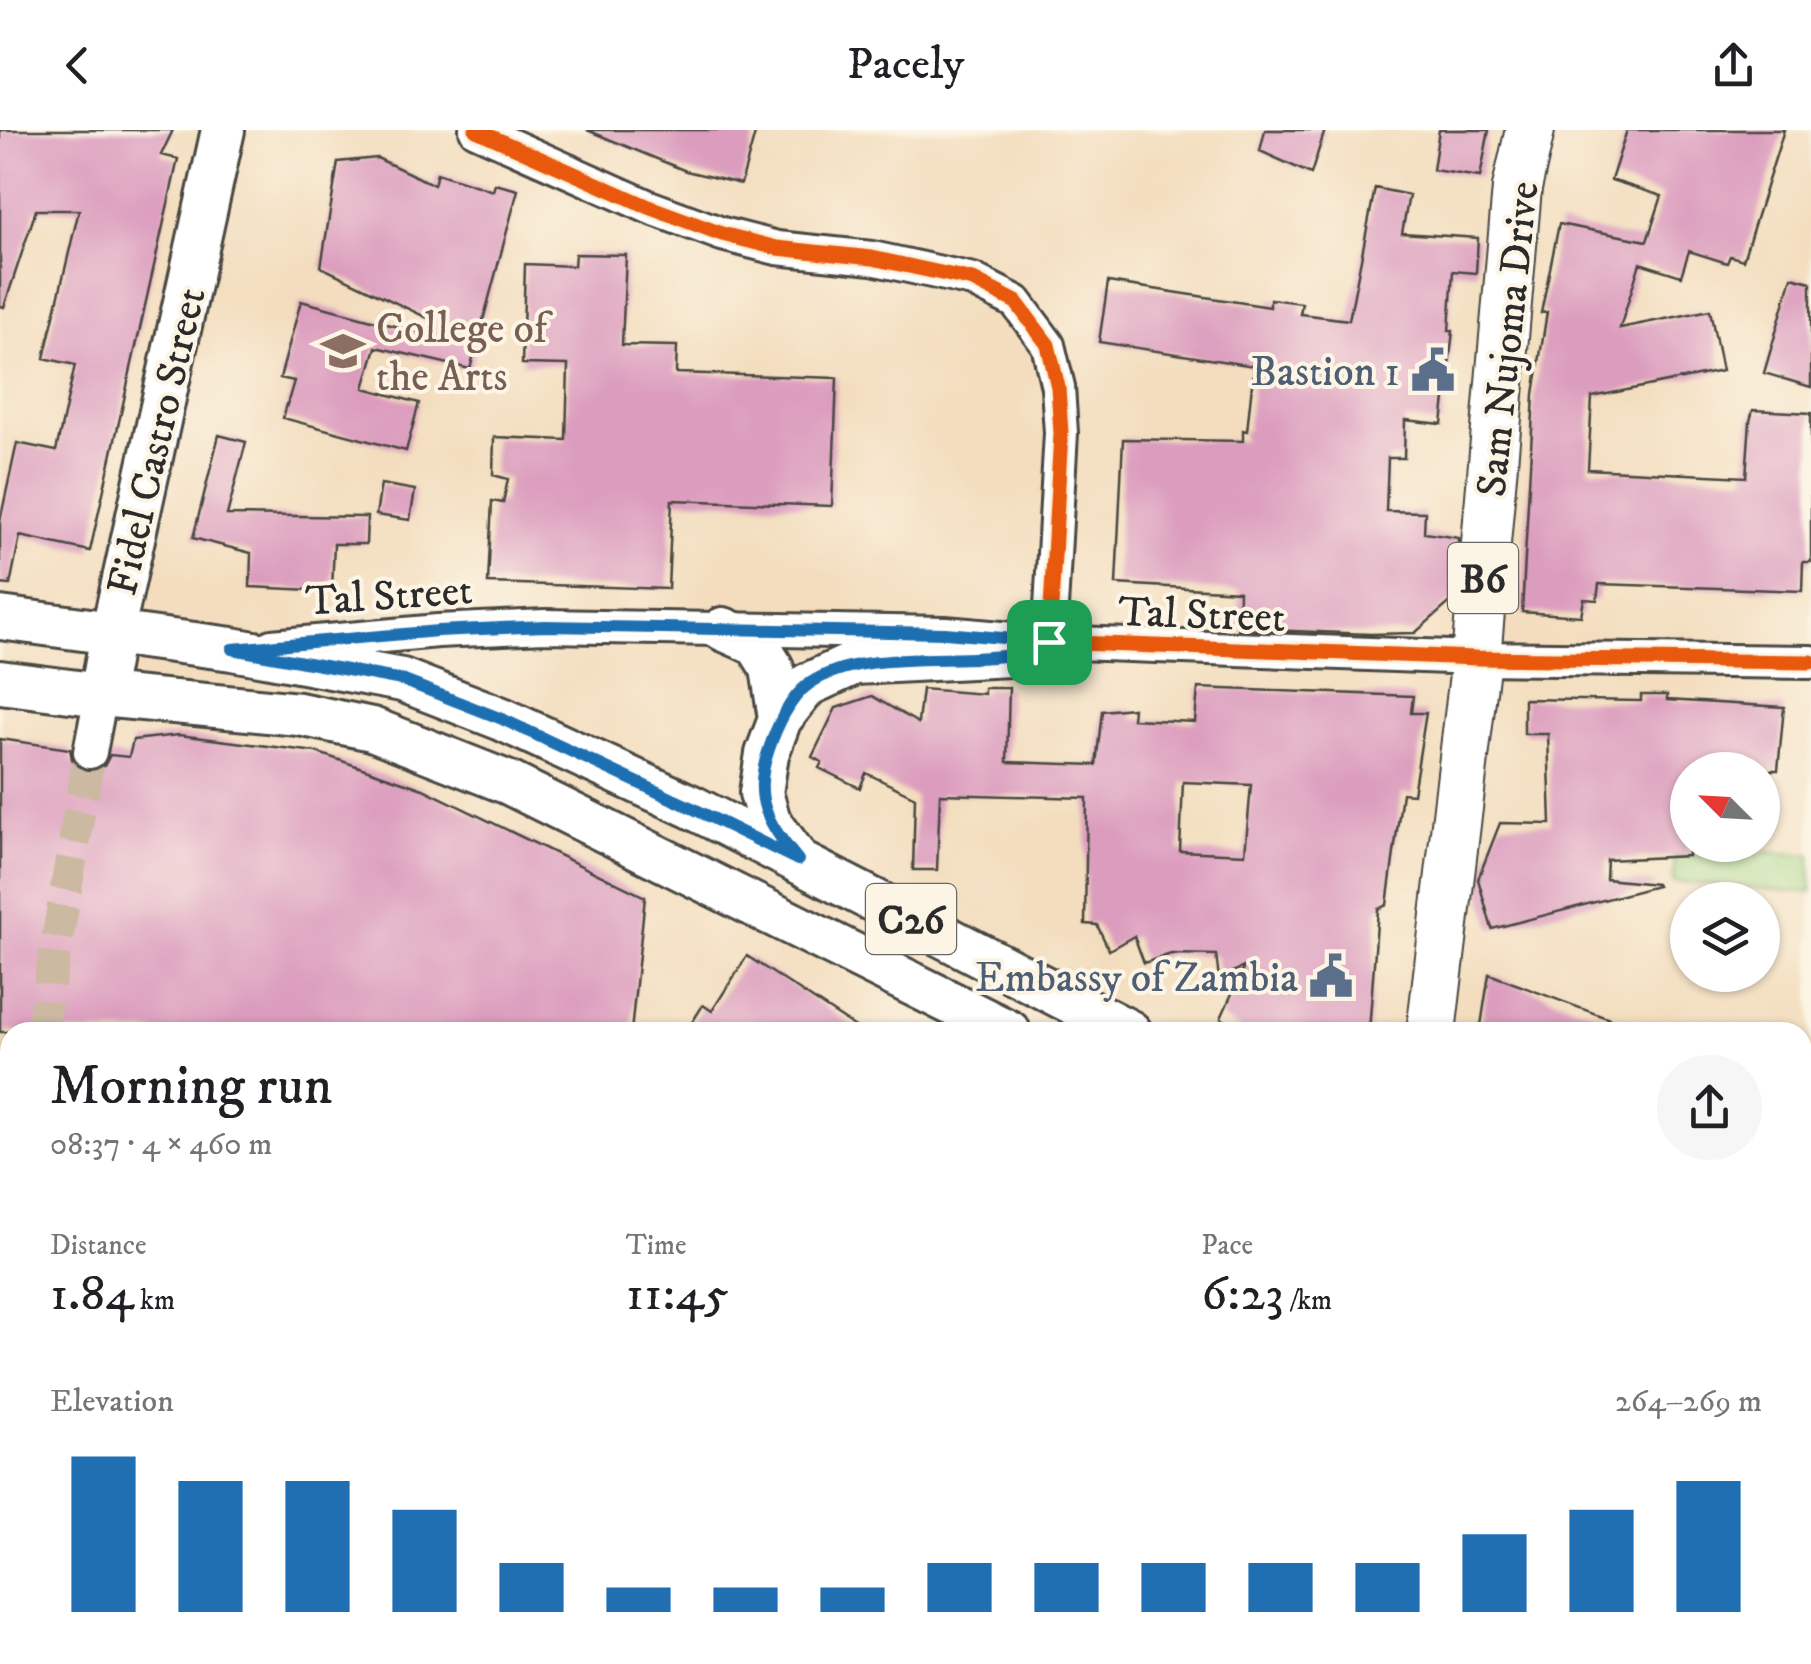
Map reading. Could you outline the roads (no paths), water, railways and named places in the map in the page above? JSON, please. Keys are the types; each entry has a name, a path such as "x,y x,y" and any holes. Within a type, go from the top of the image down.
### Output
{"highway":[{"name":"Sam Nujoma Drive","path":"1434,1022 1476,658 1517,188 1530,130"}],"main road":[{"name":"Fidel Castro Street","path":"101,695 223,130"},
{"name":"C26","path":"0,618 232,649 402,680 520,727 692,808 1111,1022"},
{"path":"723,629 758,644 772,668 780,719"},
{"path":"798,860 769,821 762,792 767,754 780,719 807,685 855,664 1010,655 1049,642"},
{"name":"C26","path":"0,682 299,714 372,729 510,783 990,1022"}],"street":[{"path":"476,130 649,207 722,234 777,248 872,258 973,280 1016,302 1048,345 1058,388 1060,433 1049,642"},
{"name":"Tal Street","path":"232,649 545,626 945,633 1049,642 1476,658 1811,662"},
{"name":"Fidel Castro Street","path":"90,752 101,695"}],"tunnel":[{"path":"43,1022 90,752"}],"place":[{"name":"College of the Arts","path":"343,351"},
{"name":"Bastion 1","path":"1433,370"},
{"name":"Embassy of Zambia","path":"1331,976"}]}
